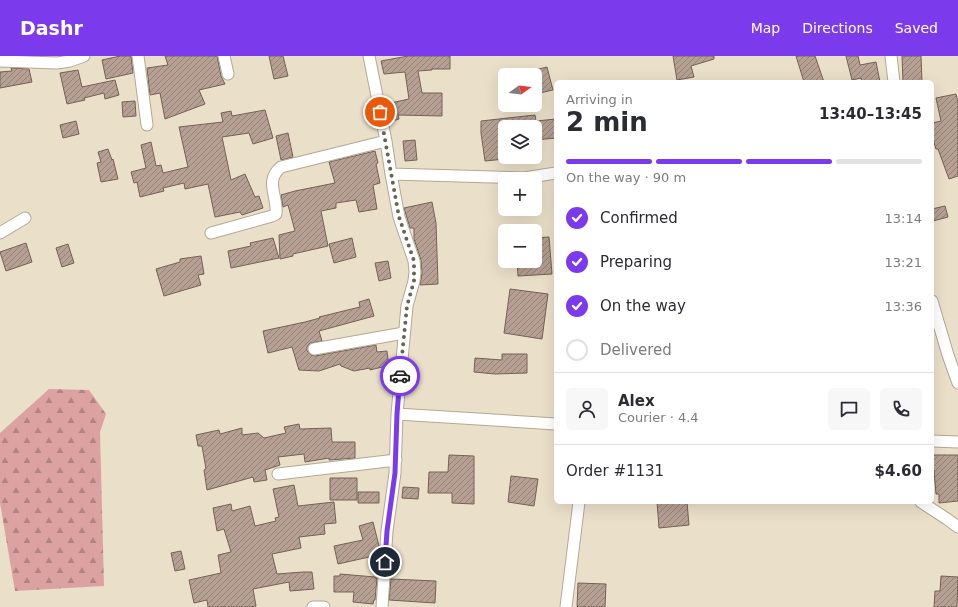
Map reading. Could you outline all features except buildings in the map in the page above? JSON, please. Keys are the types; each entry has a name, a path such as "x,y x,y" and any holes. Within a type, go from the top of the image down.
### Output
{"street":[{"path":"0,61 36,59 57,63 70,61 84,56"},
{"path":"138,56 147,125"},
{"path":"224,56 228,74"},
{"path":"369,56 399,217 414,261 414,281 407,306 404,333 397,414 395,473 387,531 382,607"},
{"path":"891,56 894,80"},
{"path":"211,233 276,214 277,207 272,181 277,171 281,167 386,141"},
{"path":"390,174 524,178 554,173"},
{"path":"0,233 25,218"},
{"path":"934,308 958,383"},
{"path":"314,349 404,333"},
{"path":"397,414 554,424"},
{"path":"934,441 958,442"},
{"path":"278,474 396,460"},
{"path":"566,607 579,504"},
{"path":"924,504 958,526"},
{"path":"313,607 324,607"}],"green space":[{"path":"49,389 89,390 106,414 100,432 104,586 15,591 0,503 0,433"}],"way so far":[{"path":"380,112 399,217 414,261 415,272 407,306 400,376"}],"route":[{"path":"385,562 387,531 395,473 400,376"}]}
